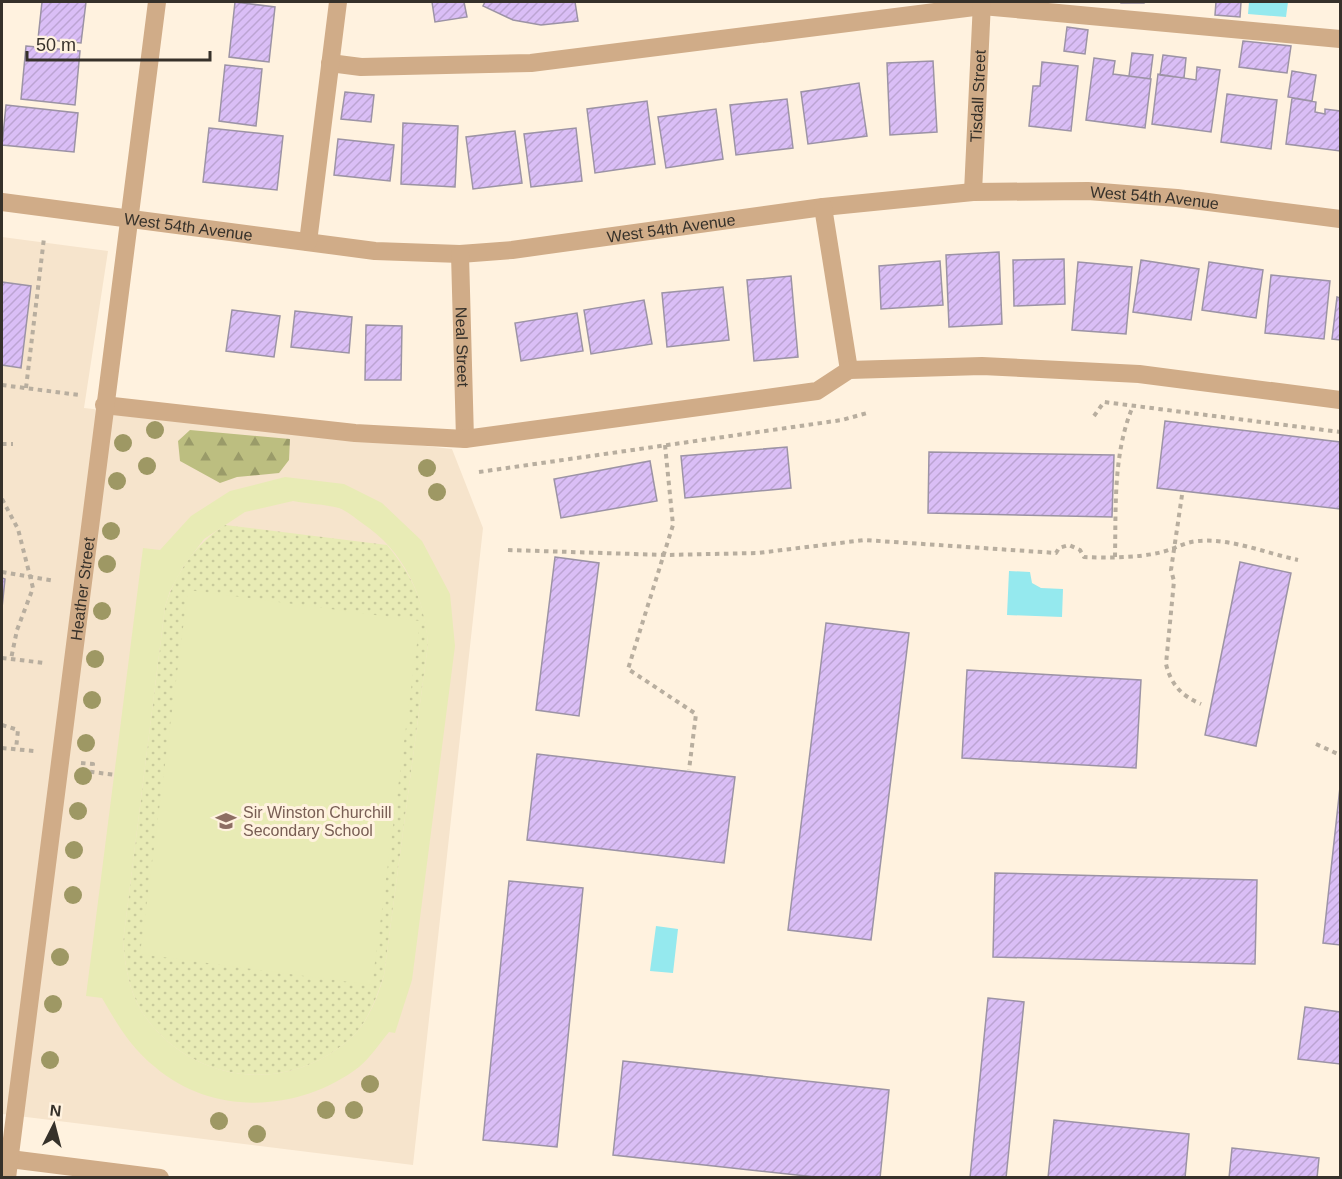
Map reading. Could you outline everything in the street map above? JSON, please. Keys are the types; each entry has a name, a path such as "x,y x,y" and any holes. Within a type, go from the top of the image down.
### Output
{"street":[{"name":"Heather Street","path":"7,1178 6,1158 158,2"},
{"path":"308,242 338,2"},
{"path":"330,63 361,67 531,63 982,4 1341,39"},
{"name":"Tisdall Street","path":"973,192 982,4"},
{"name":"West 54th Avenue","path":"2,202 375,251 460,254 512,250 823,207 973,192 1088,191 1177,198 1341,219"},
{"path":"823,207 849,370"},
{"name":"Neal Street","path":"460,254 465,439"},
{"path":"104,405 356,433 465,439 817,391 849,370 982,366 1139,374 1341,400"},
{"path":"6,1158 160,1178"}],"path":[{"path":"26,388 44,238"},
{"path":"2,386 79,395"},
{"path":"1094,416 1104,402 1341,432"},
{"path":"1115,557 1118,472 1125,424 1133,406"},
{"path":"479,472 842,420 867,413"},
{"path":"2,444 13,444"},
{"path":"664,445 673,515 665,555 628,669 696,714 689,770"},
{"path":"1182,495 1171,570 1174,581 1173,602 1166,664 1179,691 1185,697 1201,704"},
{"path":"2,499 18,530 33,588 17,630 11,659"},
{"path":"508,550 665,555 758,553 864,540 1056,553 1064,545 1069,544 1080,550 1084,557 1115,557 1163,552 1199,541 1215,542 1298,560"},
{"path":"2,572 55,581"},
{"path":"2,658 45,663"},
{"path":"2,725 18,730 16,749"},
{"path":"1316,744 1341,755"},
{"path":"2,748 34,751"},
{"path":"81,763 93,764 92,772 116,775"}],"shaded area":[{"name":"Sir Winston Churchill Secondary School","path":"2,237 108,251 84,408 452,449 483,528 413,1165 2,1114"}],"green space":[{"path":"190,430 290,439 289,460 279,473 237,477 220,483 180,461 178,441"},
{"path":"285,477 344,484 382,503 422,541 450,594 455,646 412,980 395,1033 389,1032 359,1067 336,1082 310,1093 284,1100 257,1103 229,1101 203,1094 178,1083 139,1052 119,1026 102,998 86,996 143,548 160,550 191,516 230,491","holes":["293,501 342,509 377,534 400,561 409,576 422,608 428,644 384,975 376,999 359,1030 328,1055 300,1068 271,1074 242,1074 213,1067 186,1055 162,1036 142,1012 134,995 126,969 123,942 165,607 170,591 183,567 204,539 245,512"]},
{"path":"225,525 387,545 411,579 421,603 428,644 384,975 368,1015 353,1036 328,1055 300,1068 271,1074 242,1074 213,1067 186,1055 162,1036 142,1012 134,995 126,969 123,942 165,607 180,571 204,541"},
{"path":"188,590 420,621 372,985 140,954"}],"water":[{"path":"1249,2 1288,2 1286,17 1248,14"},
{"path":"1009,571 1030,572 1032,583 1041,588 1063,589 1062,617 1007,615"},
{"path":"656,926 678,929 673,973 650,971"}],"building":[{"path":"42,2 86,2 81,43 38,39"},
{"path":"235,2 275,7 269,62 229,57"},
{"path":"432,2 464,2 467,17 435,22"},
{"path":"485,2 575,2 578,21 541,25 513,20 483,6"},
{"path":"1144,2 1144,3 1121,3"},
{"path":"1216,2 1241,2 1240,17 1215,15"},
{"path":"1067,27 1088,30 1085,54 1064,51"},
{"path":"1243,41 1291,46 1287,73 1239,67"},
{"path":"26,46 80,51 75,105 21,99"},
{"path":"1132,53 1153,55 1150,79 1129,76"},
{"path":"1163,55 1186,58 1184,78 1160,75"},
{"path":"1094,58 1115,61 1113,74 1151,79 1145,128 1086,120"},
{"path":"933,61 937,132 890,135 887,63"},
{"path":"1042,62 1078,66 1071,131 1029,126 1033,86 1040,86"},
{"path":"225,65 262,69 256,126 219,121"},
{"path":"1197,67 1220,70 1211,132 1152,124 1158,74 1196,80"},
{"path":"1292,71 1316,75 1312,101 1288,97"},
{"path":"859,83 867,136 808,144 801,92"},
{"path":"345,92 374,95 371,122 341,119"},
{"path":"1227,94 1277,100 1271,149 1221,142"},
{"path":"1292,98 1316,102 1315,112 1325,114 1325,109 1340,111 1340,151 1286,144"},
{"path":"787,99 793,148 736,155 730,105"},
{"path":"647,101 655,164 595,173 587,109"},
{"path":"6,105 78,113 74,152 2,145"},
{"path":"716,109 723,159 666,168 658,117"},
{"path":"403,123 458,126 455,187 401,184"},
{"path":"209,128 283,136 277,190 203,182"},
{"path":"576,128 582,181 531,187 524,134"},
{"path":"515,131 522,183 473,189 466,137"},
{"path":"338,139 394,145 390,181 334,175"},
{"path":"999,252 1002,324 949,327 946,255"},
{"path":"1064,259 1065,304 1014,306 1013,260"},
{"path":"1141,260 1199,269 1191,320 1133,312"},
{"path":"940,261 943,305 881,309 879,266"},
{"path":"1078,262 1132,267 1126,334 1072,330"},
{"path":"1209,262 1263,270 1256,318 1202,310"},
{"path":"1271,275 1330,281 1324,339 1265,333"},
{"path":"791,276 798,357 754,361 747,280"},
{"path":"2,282 31,286 21,368 2,365"},
{"path":"723,287 729,340 667,347 662,293"},
{"path":"1337,297 1340,298 1340,340 1332,339"},
{"path":"644,300 652,344 591,354 584,310"},
{"path":"232,310 280,316 274,357 226,351"},
{"path":"295,311 352,317 349,353 291,347"},
{"path":"577,313 583,351 521,361 515,323"},
{"path":"366,325 402,326 401,380 365,380"},
{"path":"1165,421 1340,442 1340,509 1157,488"},
{"path":"787,447 791,488 685,498 681,456"},
{"path":"929,452 1114,455 1112,517 928,513"},
{"path":"650,461 657,501 561,518 554,479"},
{"path":"555,557 599,563 579,716 536,710"},
{"path":"1240,562 1291,573 1256,746 1205,735"},
{"path":"2,578 5,579 2,608"},
{"path":"826,623 909,633 871,940 788,930"},
{"path":"967,670 1141,680 1136,768 962,758"},
{"path":"537,754 735,777 724,863 527,840"},
{"path":"1340,787 1340,945 1323,943"},
{"path":"995,873 1257,880 1255,964 993,957"},
{"path":"509,881 583,888 557,1147 483,1140"},
{"path":"988,998 1024,1002 1006,1178 970,1178"},
{"path":"1305,1007 1340,1012 1340,1064 1298,1059"},
{"path":"623,1061 889,1090 880,1178 825,1178 613,1155"},
{"path":"1054,1120 1189,1134 1185,1178 1048,1178"},
{"path":"1232,1148 1319,1158 1317,1178 1229,1178"}],"place":[{"name":"Sir Winston Churchill Secondary School","path":"226,821"}]}
